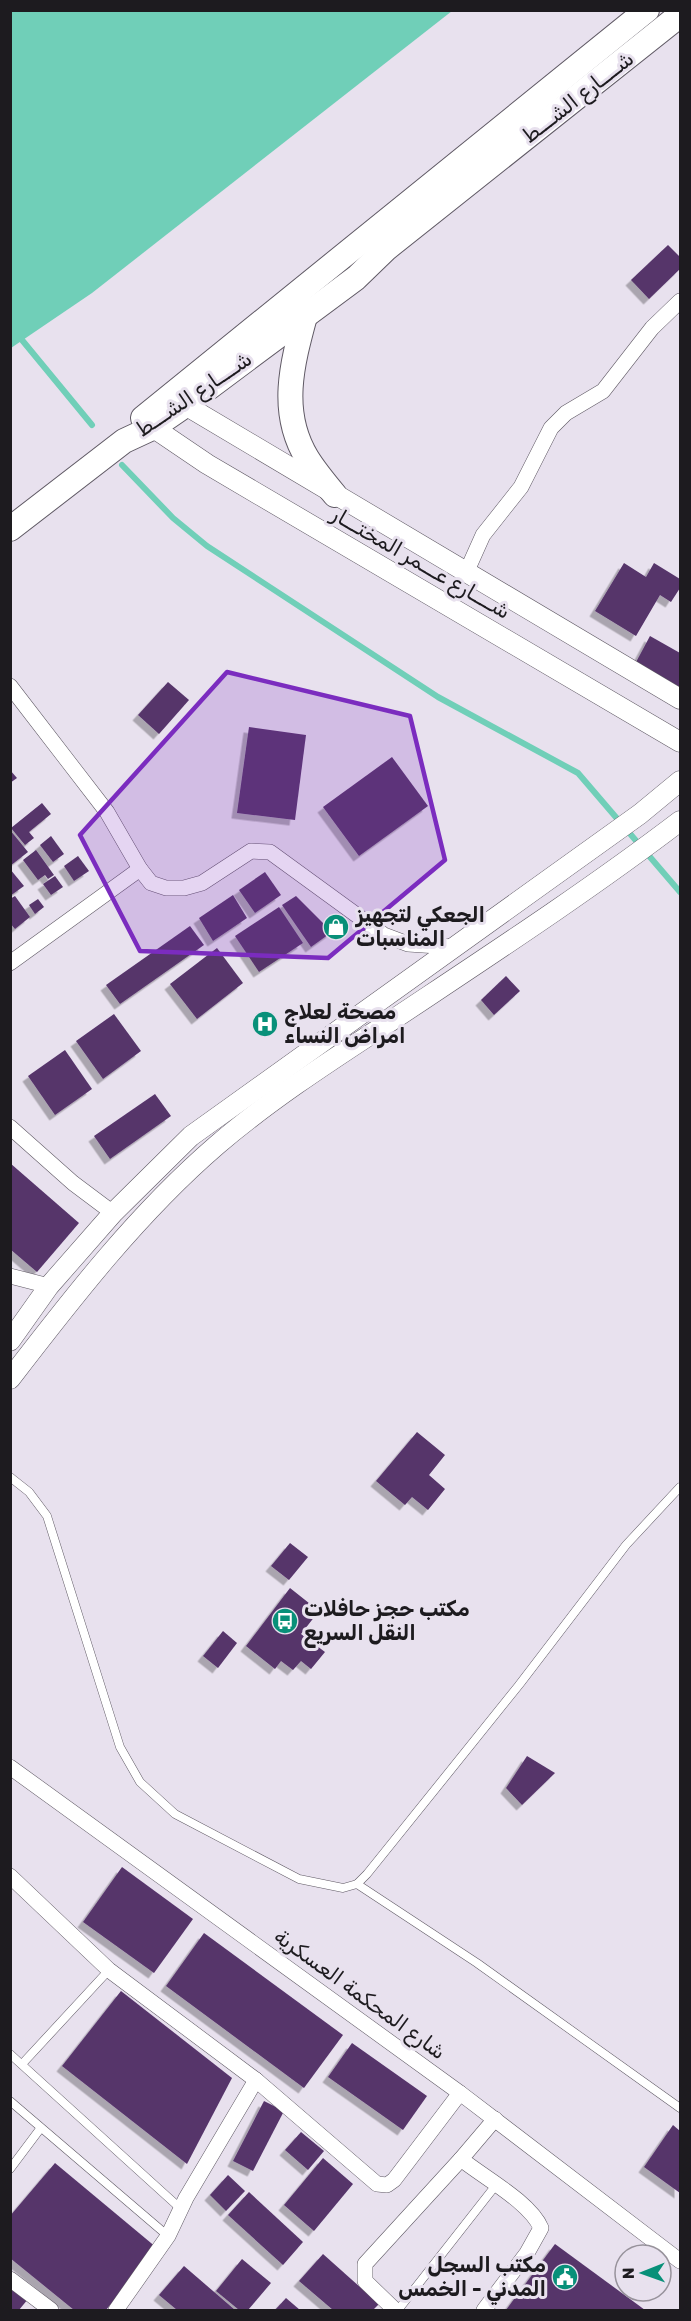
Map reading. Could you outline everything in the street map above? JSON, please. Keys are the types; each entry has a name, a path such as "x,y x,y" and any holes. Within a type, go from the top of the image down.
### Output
{"main road":[{"name":"شــــارع الشـــط","path":"10,529 177,400 647,10"},
{"name":"شــــارع الشـــط","path":"177,400 305,316 356,278 387,248 681,15"},
{"path":"305,316 291,366 290,411 294,428 307,458 334,495"}],"street":[{"path":"466,573 483,535 521,488 551,428 566,413 603,391 652,328 681,301"},
{"name":"شــــارع عـــمر المختـــار","path":"177,400 681,699"},
{"name":"شــــارع عـــمر المختـــار","path":"147,424 217,470 681,742"},
{"path":"10,686 107,812 140,869 151,883 166,888 184,888 202,883 251,851 270,852 384,935 408,944 453,946"},
{"path":"10,1341 49,1286 113,1214 191,1136 640,814 681,781"},
{"path":"10,1379 77,1292 132,1231 215,1146 292,1087 617,868 681,821"},
{"path":"10,963 140,869"},
{"path":"10,1127 65,1176 113,1214"},
{"path":"10,1276 49,1286"},
{"name":"شارع المحكمة العسكرية","path":"10,1767 460,2093 681,2261"},
{"path":"10,1876 109,1970 256,2080 377,2184 387,2185 394,2180 460,2093"},
{"path":"116,2310 168,2236 181,2209 256,2080"},
{"path":"397,2310 365,2281 365,2264 495,2119"},
{"path":"460,2159 536,2218 541,2228 527,2253 484,2310"},
{"path":"10,2278 51,2310"}],"lane":[{"path":"10,1477 29,1492 47,1516 120,1747 141,1782 176,1814 299,1879 343,1888 357,1884 406,1827 626,1545 681,1487"},
{"path":"357,1884 477,1963 681,2108"},
{"path":"23,2063 109,1970"},
{"path":"10,2054 23,2063 181,2209"},
{"path":"10,2101 168,2236"},
{"path":"10,2169 40,2129"},
{"path":"397,2310 496,2185"}],"highlighted area":[{"path":"227,672 410,716 445,860 328,958 140,951 80,835"}],"shaded area":[{"path":"11,10 452,11 92,293 11,348"}],"building":[{"path":"668,245 680,257 680,269 649,299 631,280"},
{"path":"624,563 646,577 654,563 680,579 680,588 671,602 660,595 636,636 595,611"},
{"path":"650,636 680,653 680,688 635,664"},
{"path":"168,682 189,700 159,734 138,715"},
{"path":"249,727 306,735 295,820 237,813"},
{"path":"392,757 428,806 359,856 323,807"},
{"path":"10,770 17,778 10,783"},
{"path":"42,803 51,814 29,832 34,838 25,845 11,828"},
{"path":"10,830 28,852 10,866"},
{"path":"51,836 64,854 53,862 40,845"},
{"path":"36,850 54,875 48,879 45,875 38,880 23,860"},
{"path":"78,856 89,871 74,881 64,866"},
{"path":"10,869 24,886 10,896"},
{"path":"265,872 281,895 255,913 239,890"},
{"path":"55,876 63,887 51,895 43,884"},
{"path":"233,895 247,918 213,941 199,918"},
{"path":"15,896 30,917 15,929 10,923 10,899"},
{"path":"296,896 332,932 311,947 282,905"},
{"path":"38,899 44,907 35,914 29,905"},
{"path":"279,907 303,943 259,972 235,936"},
{"path":"190,926 204,945 120,1004 106,985"},
{"path":"217,948 243,983 197,1019 170,984"},
{"path":"506,976 520,991 494,1015 481,1000"},
{"path":"114,1014 141,1051 103,1079 76,1041"},
{"path":"65,1050 92,1089 55,1115 28,1076"},
{"path":"155,1094 171,1116 110,1159 94,1136"},
{"path":"10,1163 79,1223 37,1272 10,1249"},
{"path":"417,1432 445,1455 429,1475 445,1489 428,1510 412,1497 405,1505 376,1481"},
{"path":"290,1543 308,1557 289,1580 271,1566"},
{"path":"290,1588 319,1611 301,1634 325,1652 311,1669 301,1661 293,1670 281,1661 275,1669 246,1646"},
{"path":"223,1631 237,1643 218,1668 203,1656"},
{"path":"527,1756 555,1773 522,1805 506,1788"},
{"path":"122,1867 193,1919 154,1973 83,1922"},
{"path":"204,1933 343,2035 304,2088 166,1986"},
{"path":"121,1991 232,2078 187,2164 62,2066"},
{"path":"352,2043 427,2096 403,2130 328,2077"},
{"path":"264,2101 284,2111 253,2171 233,2161"},
{"path":"673,2125 680,2131 680,2193 644,2167"},
{"path":"301,2132 324,2151 308,2170 285,2150"},
{"path":"323,2158 353,2184 314,2231 284,2205"},
{"path":"55,2163 157,2248 106,2310 74,2310 10,2258 10,2216"},
{"path":"228,2175 245,2191 226,2211 210,2195"},
{"path":"249,2192 303,2242 283,2265 228,2215"},
{"name":"مكتب السجل المدني - الخمس","path":"555,2244 613,2287 613,2303 635,2303 645,2310 506,2310"},
{"path":"323,2254 379,2304 373,2310 333,2310 299,2281"},
{"path":"242,2259 271,2283 248,2310 239,2310 216,2291"},
{"path":"184,2266 235,2310 177,2310 159,2295"},
{"path":"10,2286 28,2299 19,2310 10,2310"},
{"path":"286,2298 300,2310 275,2310"}],"waterway":[{"path":"22,340 92,425"},
{"path":"122,465 173,518 207,546 438,697 578,773 680,892"}],"place":[{"name":"الجعكي لتجهيز المناسبات","path":"336,927"},
{"name":"مصحة لعلاج امراض النساء","path":"265,1024"},
{"name":"مكتب حجز حافلات النقل السريع","path":"285,1621"},
{"name":"مكتب السجل المدني - الخمس","path":"565,2277"}]}
